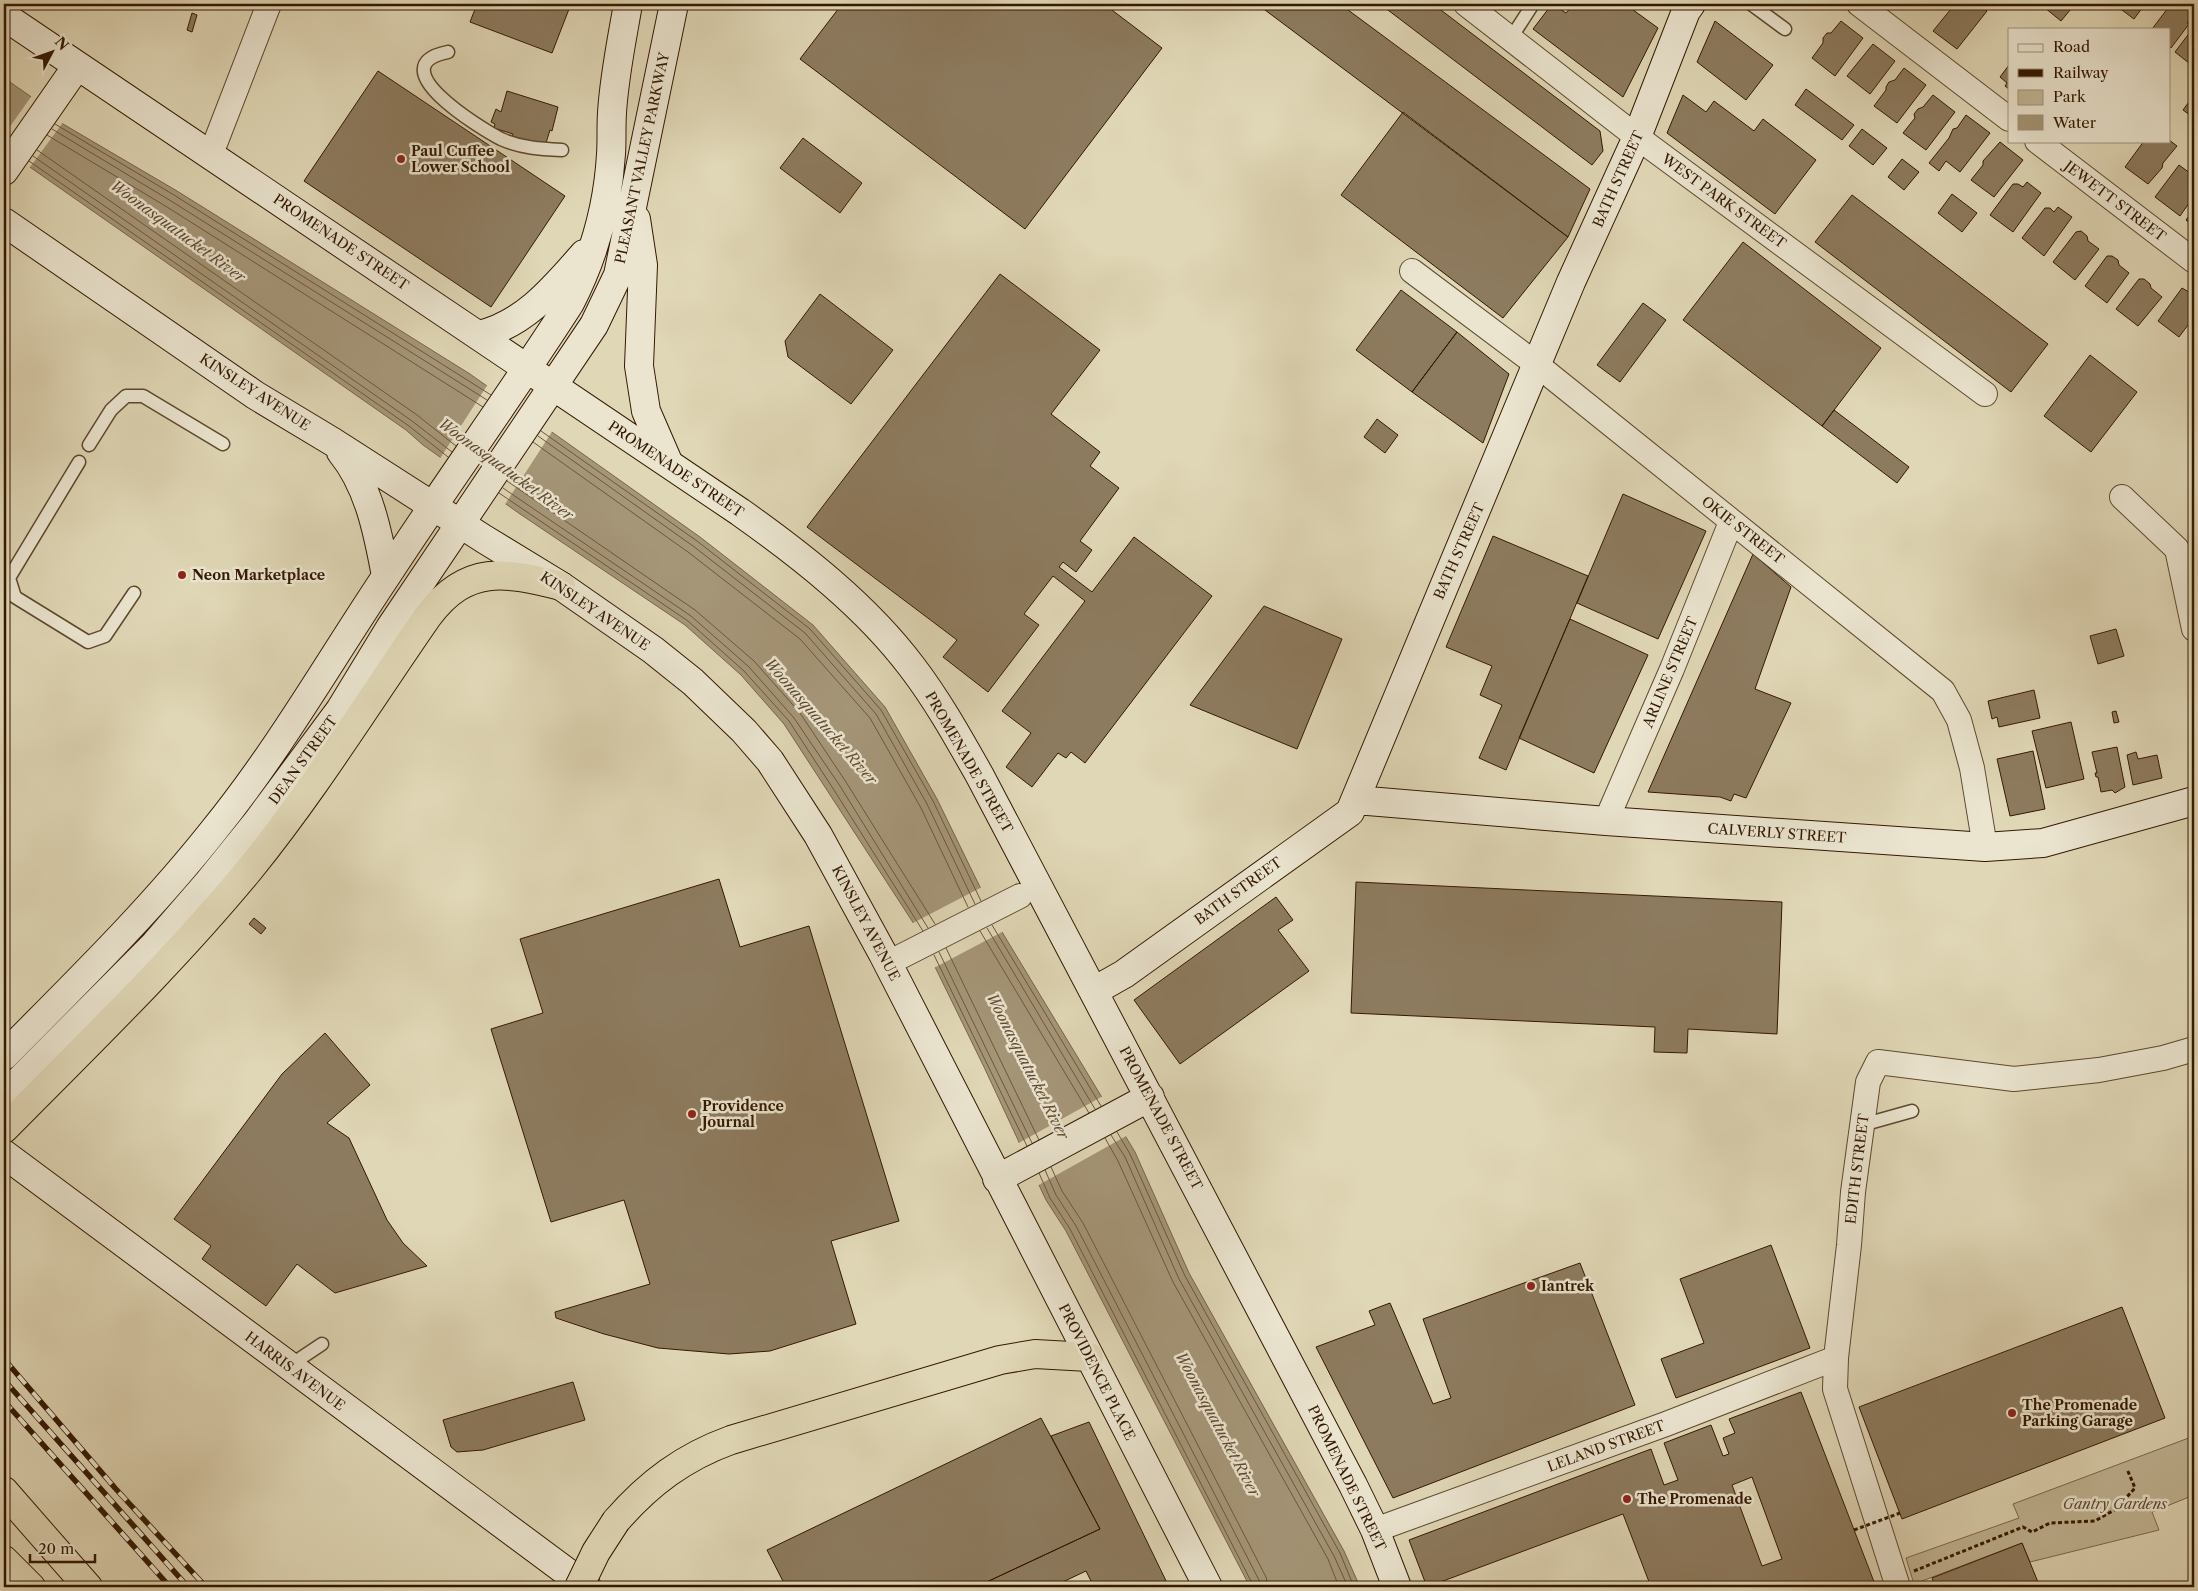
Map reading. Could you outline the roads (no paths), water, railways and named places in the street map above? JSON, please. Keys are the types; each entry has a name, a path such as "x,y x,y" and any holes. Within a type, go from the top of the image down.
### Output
{"highway":[{"path":"4,1128 18,1093 171,959 250,868 298,805 428,616 444,598 466,583 499,574 522,576 561,586"},
{"path":"579,1587 596,1552 616,1521 640,1494 673,1468 696,1454 730,1440 1000,1360 1035,1354 1089,1357"},
{"path":"4,1491 88,1587"},
{"path":"4,1560 31,1587"},
{"path":"4,1567 20,1587"}],"main road":[{"name":"PLEASANT VALLEY PARKWAY","path":"522,376 570,303 583,277 598,237 606,200 612,154 612,111 628,4"},
{"name":"PLEASANT VALLEY PARKWAY","path":"548,393 594,325 618,274 634,205 674,4"},
{"name":"BATH STREET","path":"1094,991 1124,974 1350,812 1536,364 1637,137 1686,11 1691,4"},
{"name":"PROMENADE STREET","path":"4,16 479,335 522,376 669,464 740,512 804,559 872,622 906,660 944,714 980,776 1094,991 1353,1485 1375,1530 1397,1587"},
{"path":"9,163 77,66"},
{"path":"612,111 651,112"},
{"path":"634,205 643,265 639,366 646,411 669,464"},
{"name":"KINSLEY AVENUE","path":"4,222 255,394 561,586 652,650 693,682 744,731 770,761 818,835 1008,1173"},
{"path":"479,335 505,326 536,305 598,237"},
{"path":"4,1056 138,919 214,830 279,742 306,697 325,673 386,576 522,376"},
{"name":"DEAN STREET","path":"18,1093 155,944 233,854 340,710 390,628 548,393"},
{"path":"333,442 354,467 365,494 376,528 386,576"},
{"name":"CALVERLY STREET","path":"1356,800 1606,821 1985,847 2042,843 2194,801"},
{"path":"1008,1173 1150,1097"},
{"name":"HARRIS AVENUE","path":"4,1154 587,1587"},
{"name":"PROVIDENCE PLACE","path":"1008,1173 1089,1357 1208,1587"}],"street":[{"path":"212,154 269,4"},
{"name":"WEST PARK STREET","path":"1466,4 1637,137 1985,394"},
{"path":"1859,4 2008,118"},
{"name":"JEWETT STREET","path":"2038,142 2194,261"},
{"name":"OKIE STREET","path":"1412,271 1536,364 1943,691 1959,720 1962,730 1972,768 1985,847"},
{"path":"2122,497 2177,549 2194,629"},
{"name":"ARLINE STREET","path":"1606,821 1672,669 1731,522"},
{"path":"903,955 1014,899"},
{"name":"EDITH STREET","path":"1897,1583 1835,1389 1836,1358 1862,1126 1868,1082 1878,1062 2014,1079 2099,1070 2163,1058 2194,1049"},
{"name":"LELAND STREET","path":"1375,1530 1666,1424 1836,1358"}],"lane":[{"path":"1510,38 1533,4"},
{"path":"1751,4 1785,29"},
{"path":"448,52 435,54 427,61 424,69 426,81 435,94 502,139 522,147 562,150"},
{"path":"89,445 111,410 126,396 142,396 223,444"},
{"path":"80,462 8,578 15,598 88,642 105,636 134,593"},
{"path":"1862,1126 1912,1111"},
{"path":"289,1366 322,1344"}],"water":[{"name":"Woonasquatucket River","path":"4,78 30,96 63,124 177,191 470,374 700,537 813,625 885,707 937,799 1002,932 1135,1152 1189,1273 1344,1551 1360,1587 1250,1587 1066,1231 1046,1200 914,924 784,724 741,675 685,625 520,514 423,445 406,430 4,149"}],"railway":[{"path":"4,1359 115,1488 206,1587"},
{"path":"4,1380 188,1587"},
{"path":"4,1401 170,1587"}],"place":[{"name":"Paul Cuffee Lower School","path":"401,159"},
{"name":"Neon Marketplace","path":"182,575"},
{"name":"Providence Journal","path":"692,1114"},
{"name":"Iantrek","path":"1531,1286"},
{"name":"The Promenade Parking Garage","path":"2012,1413"},
{"name":"The Promenade","path":"1627,1499"}],"park label":[{"name":"Gantry Gardens","path":"2115,1504"}]}
